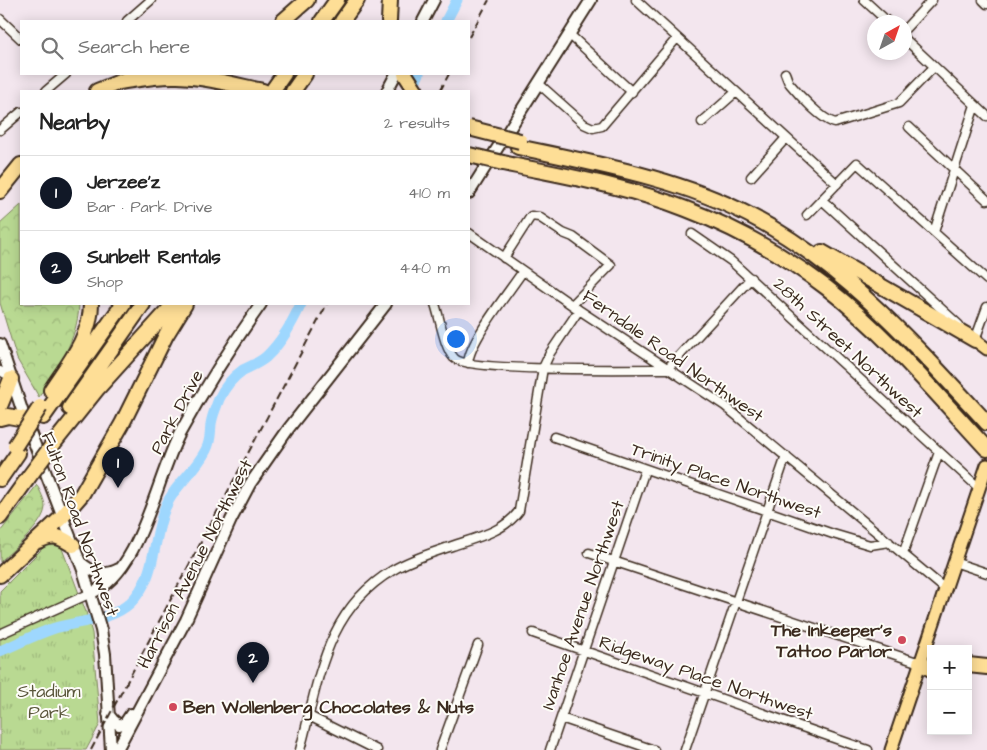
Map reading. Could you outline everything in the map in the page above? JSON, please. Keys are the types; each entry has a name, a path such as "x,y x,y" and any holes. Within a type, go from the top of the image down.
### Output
{"highway":[{"path":"284,20 307,0"},
{"path":"323,20 336,0"},
{"path":"343,20 357,0"},
{"path":"389,20 390,0"},
{"path":"119,87 140,75"},
{"path":"406,75 415,90"},
{"path":"119,87 157,76 185,76 258,90"},
{"path":"102,90 172,82 234,90"},
{"path":"470,128 519,144"},
{"path":"470,137 519,144 618,163 646,176 712,198 795,236 975,340"},
{"path":"470,155 661,200 706,217 771,250 828,288 862,318 987,449"},
{"path":"0,191 20,166"},
{"path":"750,215 813,254 859,291 914,344 987,422"},
{"path":"42,412 81,343 90,317 91,305"},
{"path":"0,468 122,305"},
{"path":"0,517 142,305"},
{"path":"52,439 173,305"},
{"path":"0,575 63,516 82,494 96,471 166,335 184,305"},
{"path":"0,406 7,376"},
{"path":"0,418 8,416 25,419"},
{"path":"0,479 16,449"},
{"path":"0,508 27,475"},
{"path":"35,542 49,536 59,537 73,545"},
{"path":"972,666 987,668"},
{"path":"972,674 987,676"}],"main road":[{"path":"424,20 434,0"},
{"path":"470,191 591,0"},
{"path":"388,90 395,75"},
{"name":"Park Drive","path":"91,596 104,586 120,569 135,546 180,434 260,305"},
{"name":"Harrison Avenue Northwest","path":"115,750 120,744 186,620 231,520 254,478 289,428 385,305"},
{"path":"975,340 987,349"},
{"name":"Fulton Road Northwest","path":"0,344 7,376 63,516 80,562 101,630 105,654 111,750"},
{"path":"932,645 945,589 987,465"},
{"path":"80,562 90,570 103,574 113,573 120,569"},
{"path":"891,750 927,664"},
{"path":"108,714 119,725 125,723 143,692 150,687"}],"street":[{"path":"128,20 151,0"},
{"path":"636,0 836,184"},
{"path":"864,0 880,15"},
{"path":"912,21 932,0"},
{"path":"983,0 987,4"},
{"path":"0,19 20,37"},
{"path":"569,34 632,92"},
{"path":"538,83 576,117 592,128 602,126 677,38"},
{"path":"912,46 987,116"},
{"path":"785,73 788,82 810,105 835,124 899,103 934,67"},
{"path":"47,90 63,75"},
{"path":"702,122 736,92"},
{"path":"934,232 975,106"},
{"path":"0,130 20,113"},
{"path":"909,127 987,200"},
{"path":"751,177 786,138"},
{"path":"807,215 857,162 987,280"},
{"path":"822,200 975,340 987,307"},
{"path":"300,750 322,662 329,643 343,617 363,592 385,575 404,564 490,533 506,525 519,511 543,368 576,307 611,265 573,236 563,233 539,218 531,216 504,258"},
{"name":"Ferndale Road Northwest","path":"470,234 667,369 725,406 945,589"},
{"name":"28th Street Northwest","path":"692,234 731,261 751,278 979,488"},
{"path":"468,363 476,341 523,271"},
{"path":"435,305 447,346 453,357 460,362 509,367 667,369 751,278"},
{"name":"Trinity Place Northwest","path":"554,437 645,470 870,545 889,542"},
{"path":"903,554 939,452"},
{"path":"684,750 786,456"},
{"name":"Ivanhoe Avenue Northwest","path":"550,750 645,470"},
{"path":"589,553 927,664"},
{"path":"954,562 987,573"},
{"path":"0,634 91,596"},
{"name":"Ridgeway Place Northwest","path":"533,634 868,750"},
{"path":"440,750 478,645"},
{"path":"309,716 377,750"},
{"path":"561,718 654,750"}],"green space":[{"path":"20,206 20,305 79,305 75,329 66,353 39,397 17,359 0,303 0,224"},
{"path":"37,485 44,501 43,514 33,529 0,562 0,532"},
{"name":"Stadium Park","path":"46,545 61,546 86,612 92,633 100,724 86,750 0,750 0,591"}],"waterway":[{"path":"447,20 457,0"},
{"path":"411,90 418,75"},
{"path":"0,651 52,629 113,614 130,603 139,593 150,570 165,508 174,492 208,447 212,418 221,395 239,373 261,361 272,351 286,332 300,305"}],"railway":[{"path":"470,35 489,0"},
{"path":"441,90 448,75"},
{"path":"91,750 326,305"}],"place":[{"name":"Jerzee'z","path":"118,488"},
{"name":"The Inkeeper's Tattoo Parlor","path":"902,640"},
{"name":"Sunbelt Rentals","path":"253,683"},
{"name":"Ben Wollenberg Chocolates & Nuts","path":"173,707"}]}
